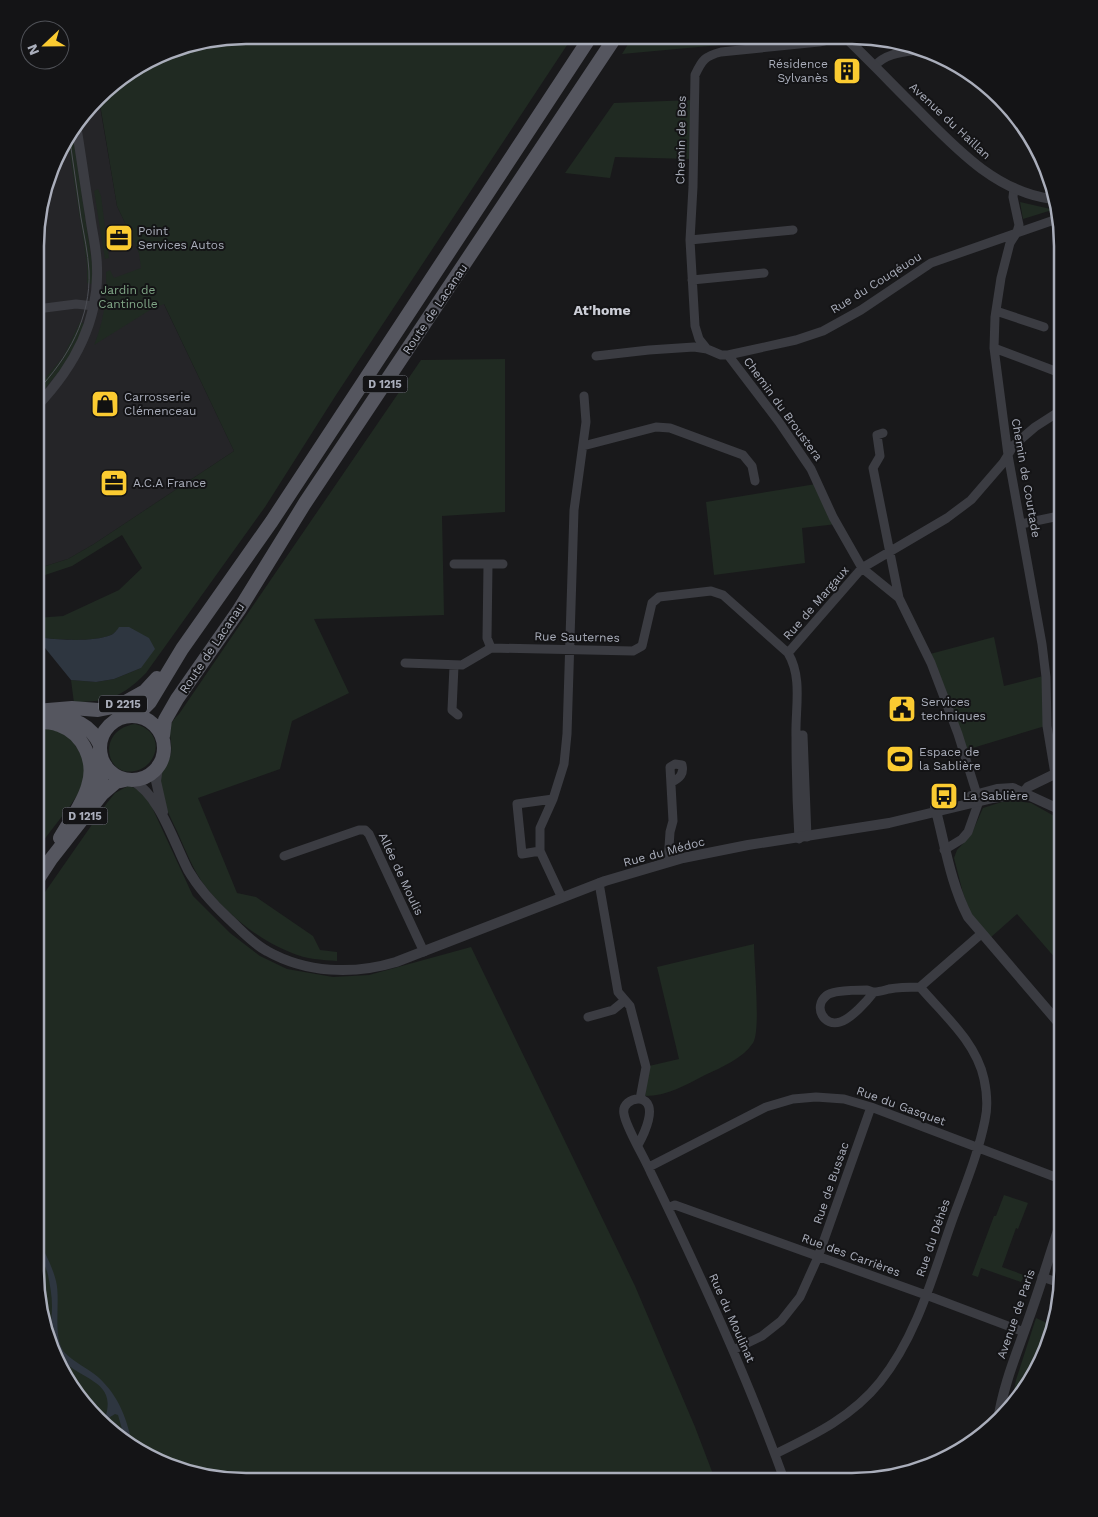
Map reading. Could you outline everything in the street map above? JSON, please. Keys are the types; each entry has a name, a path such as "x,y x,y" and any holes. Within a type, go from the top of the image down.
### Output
{"main road":[{"name":"Route de Lacanau","path":"134,715 150,702 182,649 272,521 585,44"},
{"name":"Route de Lacanau","path":"163,736 165,720 173,706 239,610 311,495 611,44"},
{"name":"D 2215","path":"44,714 72,708 88,710 107,709 128,702 151,685 182,649"},
{"name":"D 2215","path":"44,715 72,713 98,720 115,720"},
{"path":"44,716 81,723 94,733 100,745"},
{"path":"124,716 144,717 152,722 163,736 165,747 163,758 158,768 142,779 129,780 112,773 102,761 100,745 102,735 108,726 124,716"},
{"path":"44,718 65,728 80,741 88,755 91,776 88,787 60,838"},
{"name":"D 1215","path":"51,859 60,838 100,781 103,771 102,761"},
{"name":"D 1215","path":"44,870 102,794 116,782 129,780"}],"street":[{"name":"Chemin de Bos","path":"707,349 699,339 695,326 690,240 695,75 700,64 709,55 721,52 799,44"},
{"name":"Avenue du Haillan","path":"852,44 965,155 991,175 1014,188 1039,198 1048,199"},
{"path":"875,66 889,56 909,52"},
{"path":"44,398 70,366 80,349 88,330 97,287 97,262 78,135"},
{"name":"Chemin de Courtade","path":"1014,188 1013,197 1018,225 1017,232 1010,243 1001,278 996,312 994,348 1008,455 1042,644 1046,677 1047,726 1054,753"},
{"name":"Rue du Couqéuou","path":"596,356 694,347 707,349 721,355 728,355 796,340 823,331 861,310 931,263 1053,220"},
{"path":"690,240 793,230"},
{"path":"692,280 764,273"},
{"path":"44,309 76,304 94,306"},
{"path":"996,312 1044,327"},
{"path":"994,348 1054,371"},
{"name":"Chemin du Broustera","path":"728,355 779,422 811,469 833,517 862,568 899,598 931,663 958,734 978,798"},
{"path":"562,898 540,851 540,828 553,799 564,764 568,734 574,510 586,422 584,396"},
{"name":"Rue de Margaux","path":"788,653 862,568 947,518 971,500 1003,463 1014,445 1034,426 1054,414"},
{"path":"583,446 656,427 670,428 743,455 752,466 755,481"},
{"path":"883,433 877,435 880,456 873,468 899,598"},
{"path":"1021,524 1054,517"},
{"path":"454,564 503,564"},
{"path":"405,663 454,666 467,663 491,648 487,638 488,565"},
{"name":"Rue Sauternes","path":"491,648 633,651 642,646 652,603 659,598 711,591 723,595 788,653 795,664 797,696 796,736 803,735 803,838"},
{"path":"454,666 452,710 458,715"},
{"name":"Rue du Médoc","path":"158,768 156,781 164,818"},
{"path":"1023,793 1028,787 1054,774"},
{"name":"Rue du Médoc","path":"129,780 144,789 164,818 188,870 201,890 240,930 267,951 287,960 318,968 350,971 383,966 424,952 599,883 682,858 748,845 857,829 936,812 978,798 997,789 1013,788 1054,806"},
{"path":"668,862 670,832 673,821 672,782"},
{"path":"944,850 962,839 968,832 978,798"},
{"path":"540,851 522,854 516,804 553,799"},
{"path":"936,812 944,850 958,897 968,916 981,934 1054,1018"},
{"name":"Allée de Moulis","path":"284,856 359,830 365,830 369,834 424,952"},
{"path":"599,883 618,992 630,1006 646,1067 640,1099 645,1101 650,1112 643,1137 638,1145"},
{"path":"874,992 842,1022 826,1021 822,1015 820,1009 822,1001 830,993 868,990 874,992 920,987 981,934"},
{"name":"Rue du Déhès","path":"775,1454 822,1431 849,1412 868,1396 881,1381 904,1348 926,1295 978,1148 986,1119 987,1094 984,1076 969,1045 920,987"},
{"path":"588,1017 612,1010 624,1001"},
{"name":"Rue du Gasquet","path":"649,1167 766,1107 793,1100 816,1097 844,1099 871,1107 1054,1177"},
{"name":"Rue du Moulinat","path":"640,1099 627,1103 623,1113 733,1350 782,1473"},
{"name":"Rue de Bussac","path":"733,1350 762,1336 781,1321 800,1297 818,1257 871,1107"},
{"name":"Rue des Carrières","path":"668,1208 674,1205 1024,1332"},
{"name":"Avenue de Paris","path":"1000,1408 1003,1392 1054,1240"},
{"path":"1042,1277 1054,1281"}],"shaded area":[{"path":"100,106 117,206 234,451 94,544 68,559 44,566 44,233 48,206 59,169 78,134"},
{"path":"119,627 129,627 149,638 155,649 141,668 114,679 96,682 71,680 44,647 44,638 96,639 113,634"},
{"path":"44,1251 56,1281 60,1345 67,1355 106,1385 121,1409 130,1436 122,1431 118,1415 115,1414 109,1419 105,1416 108,1407 107,1397 102,1389 65,1361 54,1336 51,1324 52,1302 44,1263"}],"green space":[{"name":"Jardin de Cantinolle","path":"233,44 568,44 336,395 265,507 146,673 131,686 115,696 99,701 74,703 71,680 96,682 114,679 141,668 120,627 112,634 96,639 44,638 44,617 63,616 119,590 142,568 122,535 72,566 44,575 44,566 68,559 94,544 234,451 164,304 150,310 94,345 104,309 106,272 110,270 114,278 141,268 139,253 117,206 100,106 134,78 156,65 181,54 219,45"},
{"path":"628,44 731,44 622,54"},
{"path":"692,100 691,159 615,157 610,178 565,173 614,103"},
{"path":"74,141 92,263 92,284 87,283 87,264 69,149"},
{"path":"98,189 101,196 109,258 105,259 94,191"},
{"path":"1020,202 1051,209 1051,210 1023,219"},
{"path":"80,322 85,324 73,350 61,369 44,390 44,380 63,357"},
{"path":"505,359 505,512 442,516 444,615 314,619 349,693 292,721 280,769 198,798 237,893 256,897 313,936 320,950 337,952 337,961 297,955 267,941 233,916 205,886 197,873 169,813 160,787 161,773 171,753 171,724 421,360"},
{"path":"816,484 837,524 802,528 805,563 714,575 706,502"},
{"path":"994,637 1004,686 1043,676 1045,726 966,750 930,654"},
{"path":"135,724 149,731 155,739 156,749 147,765 141,769 129,772 120,769 113,763 110,745 114,736 122,728"},
{"path":"44,728 62,732 72,740 86,763 81,789 44,840"},
{"path":"128,786 139,791 144,796 151,805 193,896 230,933 260,956 287,969 333,977 369,975 471,947 635,1286 713,1473 219,1472 181,1463 156,1452 123,1431 94,1404 78,1383 65,1361 54,1336 45,1298 44,894 115,793"},
{"path":"1008,800 1031,803 1054,816 1054,957 1017,914 990,938 970,912 954,858 957,850 971,835 983,808"},
{"path":"754,944 757,1025 753,1043 743,1054 731,1062 691,1082 669,1092 645,1096 649,1066 679,1059 657,967"},
{"path":"1004,1195 1028,1203 1018,1229 1016,1228 1002,1267 1032,1278 1031,1281 1023,1278 1021,1282 981,1268 978,1277 972,1275"},
{"path":"1036,1318 1047,1323 1044,1336 1027,1372 1013,1392"}],"tram line":[{"path":"44,383 68,351 82,321 89,288 88,258 71,146"}],"place":[{"name":"Résidence Sylvanès","path":"847,71"},
{"name":"Point Services Autos","path":"119,238"},
{"name":"Carrosserie Clémenceau","path":"105,404"},
{"name":"A.C.A France","path":"114,483"},
{"name":"Services techniques","path":"902,709"},
{"name":"Espace de la Sablière","path":"900,759"},
{"name":"La Sablière","path":"944,796"}],"district":[{"name":"At'home","path":"602,310"}]}
